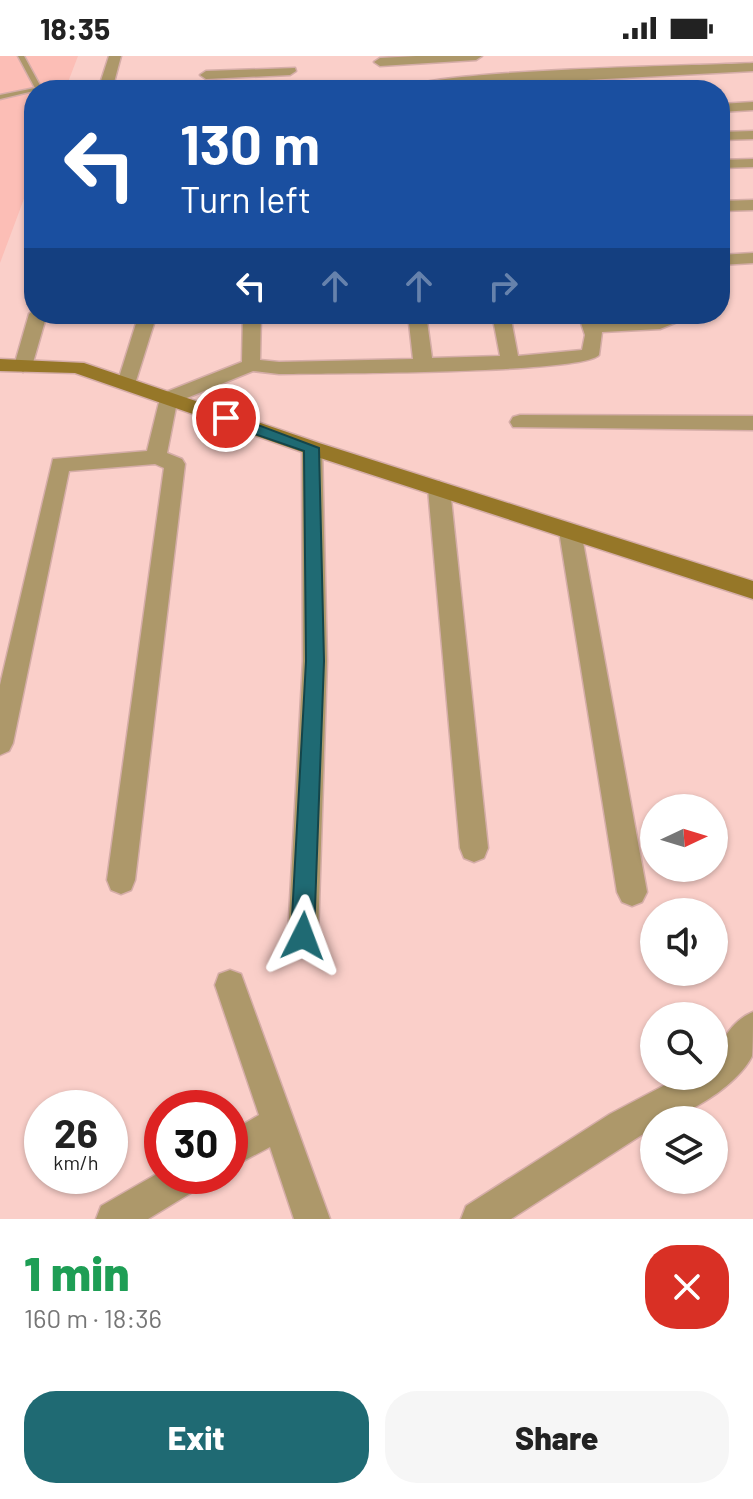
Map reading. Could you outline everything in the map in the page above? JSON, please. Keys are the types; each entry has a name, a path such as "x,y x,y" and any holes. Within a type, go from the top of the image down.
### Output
{"main road":[{"path":"0,365 77,367 312,448 753,590"}],"street":[{"path":"108,80 115,56"},
{"path":"205,56 205,80"},
{"path":"288,80 299,56"},
{"path":"380,62 476,56"},
{"path":"462,80 530,72 753,67"},
{"path":"206,75 290,71"},
{"path":"730,107 753,106"},
{"path":"730,136 753,135"},
{"path":"730,164 753,163"},
{"path":"730,206 753,205"},
{"path":"730,258 753,258"},
{"path":"23,366 35,324"},
{"path":"126,384 145,324"},
{"path":"251,365 252,324"},
{"path":"418,324 423,361"},
{"path":"503,324 510,361"},
{"path":"156,457 168,398 251,365 279,368 423,361 510,361 590,355 594,335 590,324"},
{"path":"520,422 753,423"},
{"path":"303,936 315,661 312,448"},
{"path":"0,743 60,464 156,457 175,464 121,880"},
{"path":"439,489 474,848"},
{"path":"570,531 632,892"},
{"path":"230,985 312,1219"},
{"path":"479,1219 622,1126 719,1074 753,1028"},
{"path":"248,1140 278,1123"},
{"path":"114,1219 156,1194"}],"lane":[{"path":"21,56 34,80"},
{"path":"0,97 24,92"}],"shaded area":[{"path":"0,56 78,56 69,80 24,80 24,199 0,263"}],"route":[{"path":"226,418 312,448 315,661 303,936"}]}
